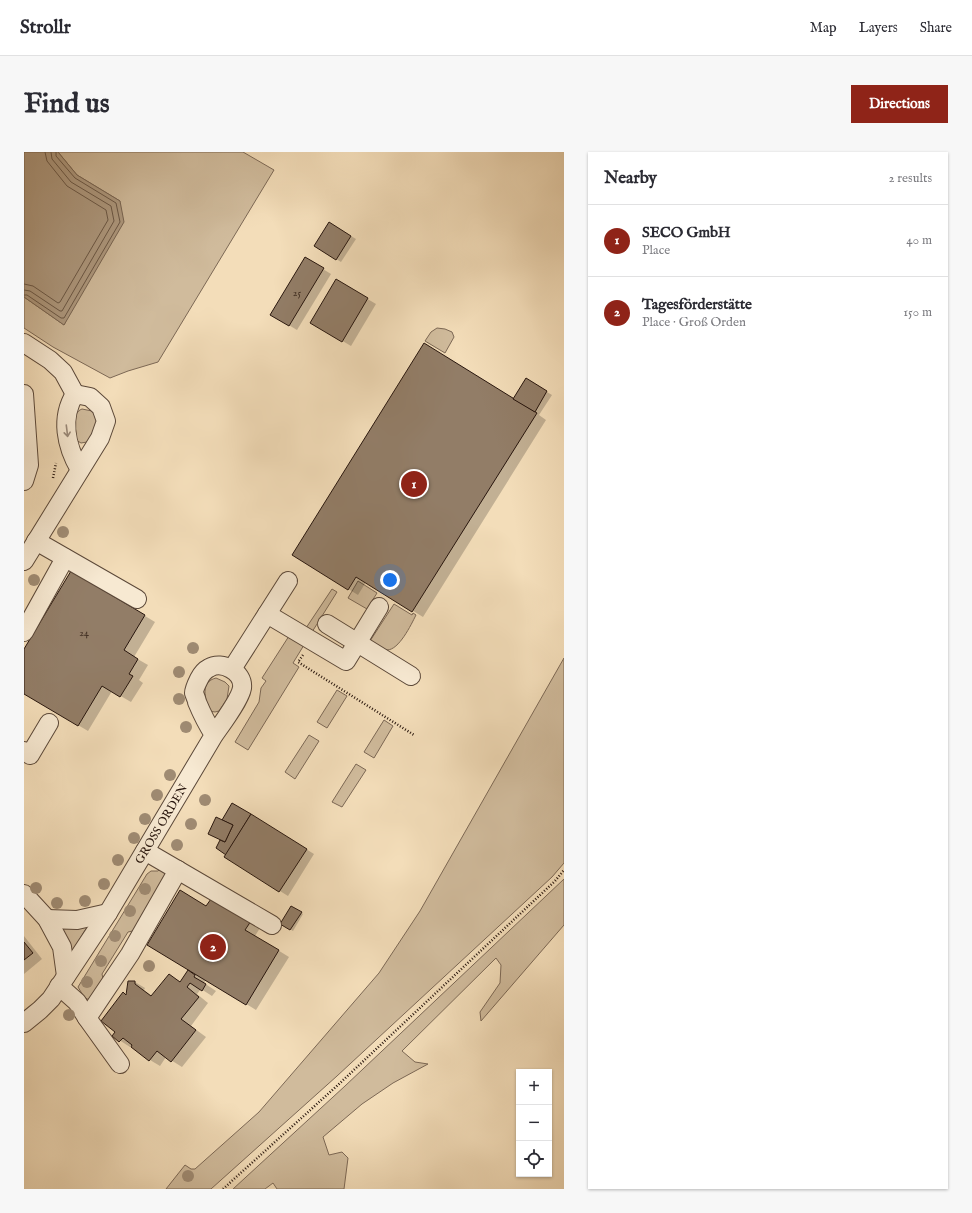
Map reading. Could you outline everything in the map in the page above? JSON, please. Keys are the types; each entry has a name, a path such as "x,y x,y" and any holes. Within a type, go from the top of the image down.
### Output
{"street":[{"path":"24,343 50,360 63,372 75,394"},
{"path":"24,394 29,465 24,481"},
{"path":"75,394 70,401 66,422 70,449 80,470"},
{"path":"24,561 100,438 106,421 101,407 90,397 75,394"},
{"path":"36,541 137,600"},
{"path":"24,632 65,558"},
{"path":"214,735 202,714 194,694 197,682 201,675 209,668 218,665 232,669 288,581"},
{"path":"266,614 346,661 379,607"},
{"path":"327,624 411,676"},
{"name":"GROSS ORDEN","path":"24,1023 47,1003 108,913 214,735 230,712 240,694 242,687 237,674 232,669"},
{"path":"24,751 30,755 49,723"},
{"path":"145,851 272,925"},
{"path":"87,1018 130,954 178,870"},
{"path":"24,894 47,919 62,947 62,981 120,1064"},
{"path":"47,919 77,920 108,913"}],"path":[{"path":"52,482 56,462"},
{"path":"312,641 298,662 414,735"},
{"path":"223,1189 339,1084 555,881 564,870"}],"shaded area":[{"path":"58,152 243,152 274,170 158,362 110,378 53,347 24,328 24,297 64,325 120,201 77,175"},
{"path":"437,328 452,332 454,337 445,353 425,341 431,332"},
{"path":"82,409 92,411 96,420 96,428 87,442 81,443 76,440 74,422 76,414"},
{"path":"358,581 377,593 367,609 348,598"},
{"path":"332,589 337,592 312,632 306,628"},
{"path":"394,604 412,615 413,613 416,615 400,642 391,649 384,650 370,641"},
{"path":"289,636 304,645 293,663 299,667 248,750 235,742 259,702 261,688 266,681 262,678"},
{"path":"564,658 564,863 552,877 337,1076 211,1189 166,1189 185,1165 191,1169 195,1169 259,1112 379,973 420,911"},
{"path":"216,678 225,682 229,686 227,699 219,711 215,712 209,711 205,691 208,683"},
{"path":"337,690 347,696 327,728 317,722"},
{"path":"384,720 393,726 374,758 364,752"},
{"path":"309,735 319,741 295,779 285,772"},
{"path":"356,764 366,770 342,807 332,802"},
{"path":"161,868 167,875 137,930 128,932 102,974 104,983 89,1000 84,997 78,987 147,874 151,871 158,871"},
{"path":"564,879 564,925 481,1021 480,1012 500,983 501,965 496,958 402,1051 415,1062 428,1064 393,1083 362,1104 323,1137 329,1155 342,1152 348,1158 344,1189 277,1189 273,1183 265,1189 233,1189 345,1086"},
{"path":"87,927 71,953 62,929"}],"water":[{"path":"24,152 58,152 77,175 120,201 124,222 64,325 24,297"}],"building":[{"path":"329,222 351,236 336,260 314,246"},
{"path":"305,257 324,268 289,326 270,315"},
{"path":"336,279 368,298 342,342 310,323"},
{"path":"424,343 537,413 412,612 356,577 348,590 292,555"},
{"path":"526,378 547,391 535,412 513,399"},
{"path":"71,571 145,615 124,650 138,659 129,674 133,676 120,697 102,686 78,726 24,694 24,649"},
{"path":"232,803 251,814 226,855 216,848 220,840 225,842 233,825 222,820"},
{"path":"251,814 307,849 279,892 224,857"},
{"path":"216,817 233,825 225,842 208,834"},
{"path":"180,890 206,906 211,899 251,921 245,930 279,950 246,1005 147,945"},
{"path":"291,906 302,912 290,930 280,924"},
{"path":"24,942 33,953 24,960"},
{"path":"188,970 195,975 194,977 206,984 202,991 190,983 187,987 199,997 181,1019 196,1030 171,1062 157,1051 149,1061 131,1047 132,1045 123,1038 119,1042 112,1036 115,1032 101,1021 123,992 126,995 128,981 135,981 135,984 151,996 169,974 180,982"}],"place":[{"name":"SECO GmbH","path":"414,484"},
{"name":"Tagesförderstätte","path":"213,947"}]}
